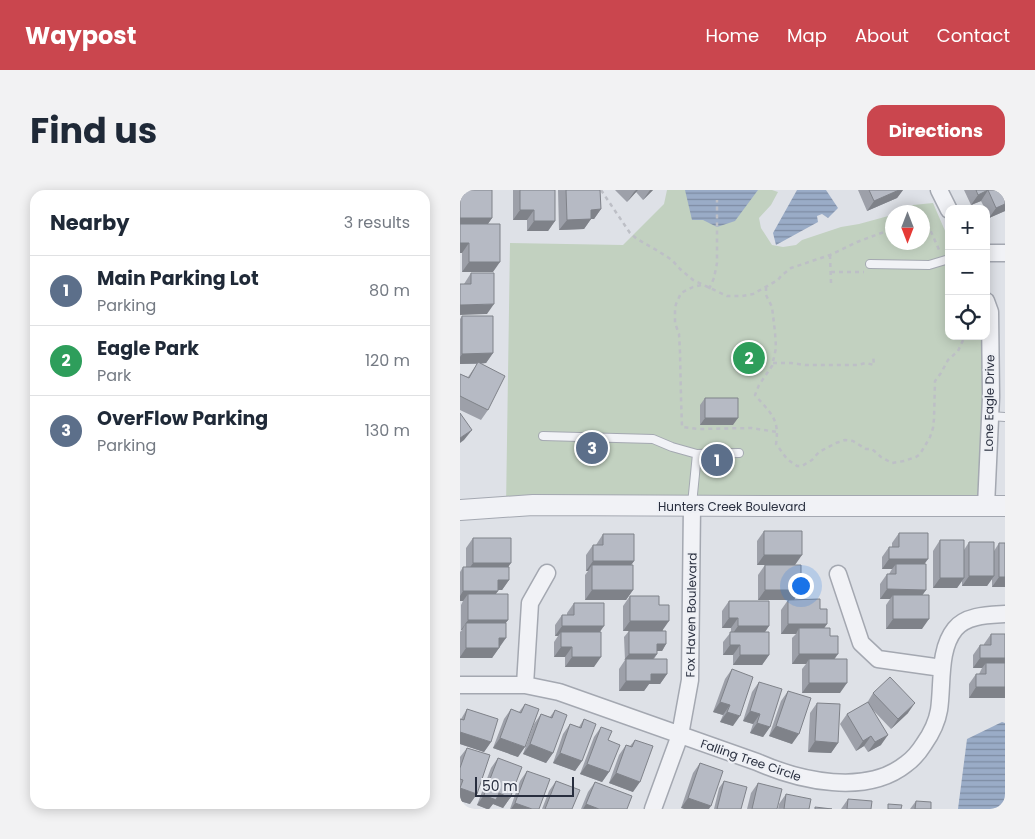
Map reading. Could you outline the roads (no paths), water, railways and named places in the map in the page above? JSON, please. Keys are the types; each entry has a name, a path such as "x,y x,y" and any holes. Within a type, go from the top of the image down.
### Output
{"street":[{"path":"939,190 946,205"},
{"path":"990,253 1005,253"},
{"name":"Lone Eagle Drive","path":"990,312 998,416 995,506"},
{"name":"Hunters Creek Boulevard","path":"460,510 532,505 995,506"},
{"name":"Fox Haven Boulevard","path":"654,809 680,735 690,680 692,506"},
{"path":"525,685 530,603 547,573"},
{"path":"838,574 861,643 878,659 942,668"},
{"name":"Falling Tree Circle","path":"460,685 525,685 559,692 794,776 830,782 861,782 884,777 906,765 929,737 939,711 942,668 949,640 956,627 971,619 993,614 1005,614"}],"lane":[{"path":"870,264 929,265 945,260"},
{"path":"543,436 652,439 697,454 739,453"},
{"path":"692,506 697,454"}],"water":[{"path":"685,190 758,190 735,221 717,227 703,220 692,220"},
{"path":"797,190 826,190 838,208 828,218 822,214 817,216 818,222 776,245 773,233"},
{"path":"1002,722 1005,723 1005,809 958,809 967,739"}],"place":[{"name":"Eagle Park","path":"749,358"},
{"name":"OverFlow Parking","path":"592,448"},
{"name":"Main Parking Lot","path":"717,460"}]}
